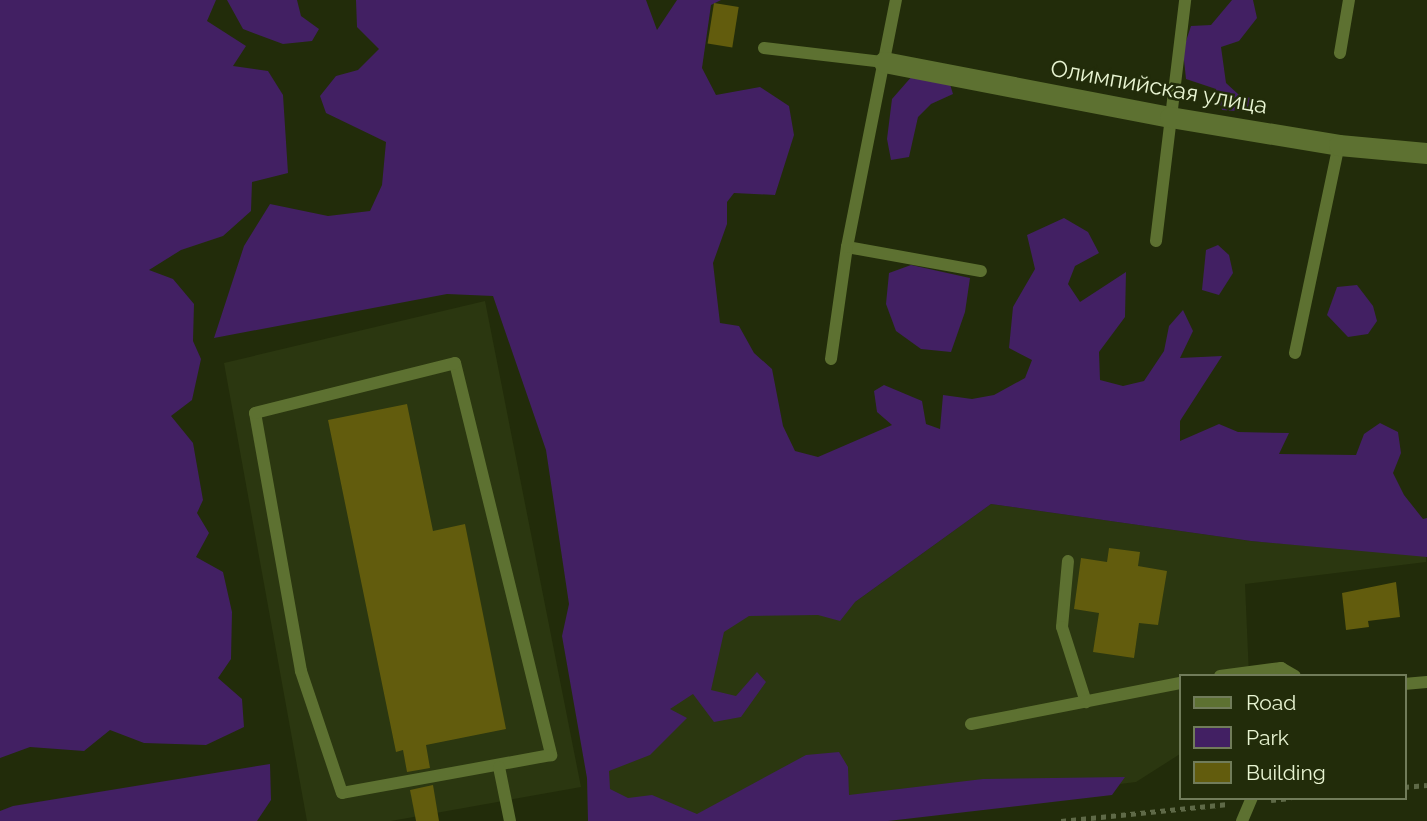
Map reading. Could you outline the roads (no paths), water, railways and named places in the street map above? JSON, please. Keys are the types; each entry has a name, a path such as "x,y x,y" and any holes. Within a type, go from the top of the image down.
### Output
{"street":[{"name":"Олимпийская улица","path":"884,62 1170,117 1339,145 1427,153"}],"lane":[{"path":"831,359 847,247 896,0"},
{"path":"1156,241 1185,0"},
{"path":"1340,53 1349,0"},
{"path":"764,48 884,62"},
{"path":"1295,354 1339,145"},
{"path":"847,247 981,271"},
{"path":"454,362 551,755 499,767 342,793 301,671 255,413 454,362"},
{"path":"1068,561 1062,627 1086,702"},
{"path":"1235,674 1281,668 1292,674"},
{"path":"1406,684 1427,682"},
{"path":"971,723 1178,683"},
{"path":"499,767 510,821"},
{"path":"1242,821 1251,800"}]}
